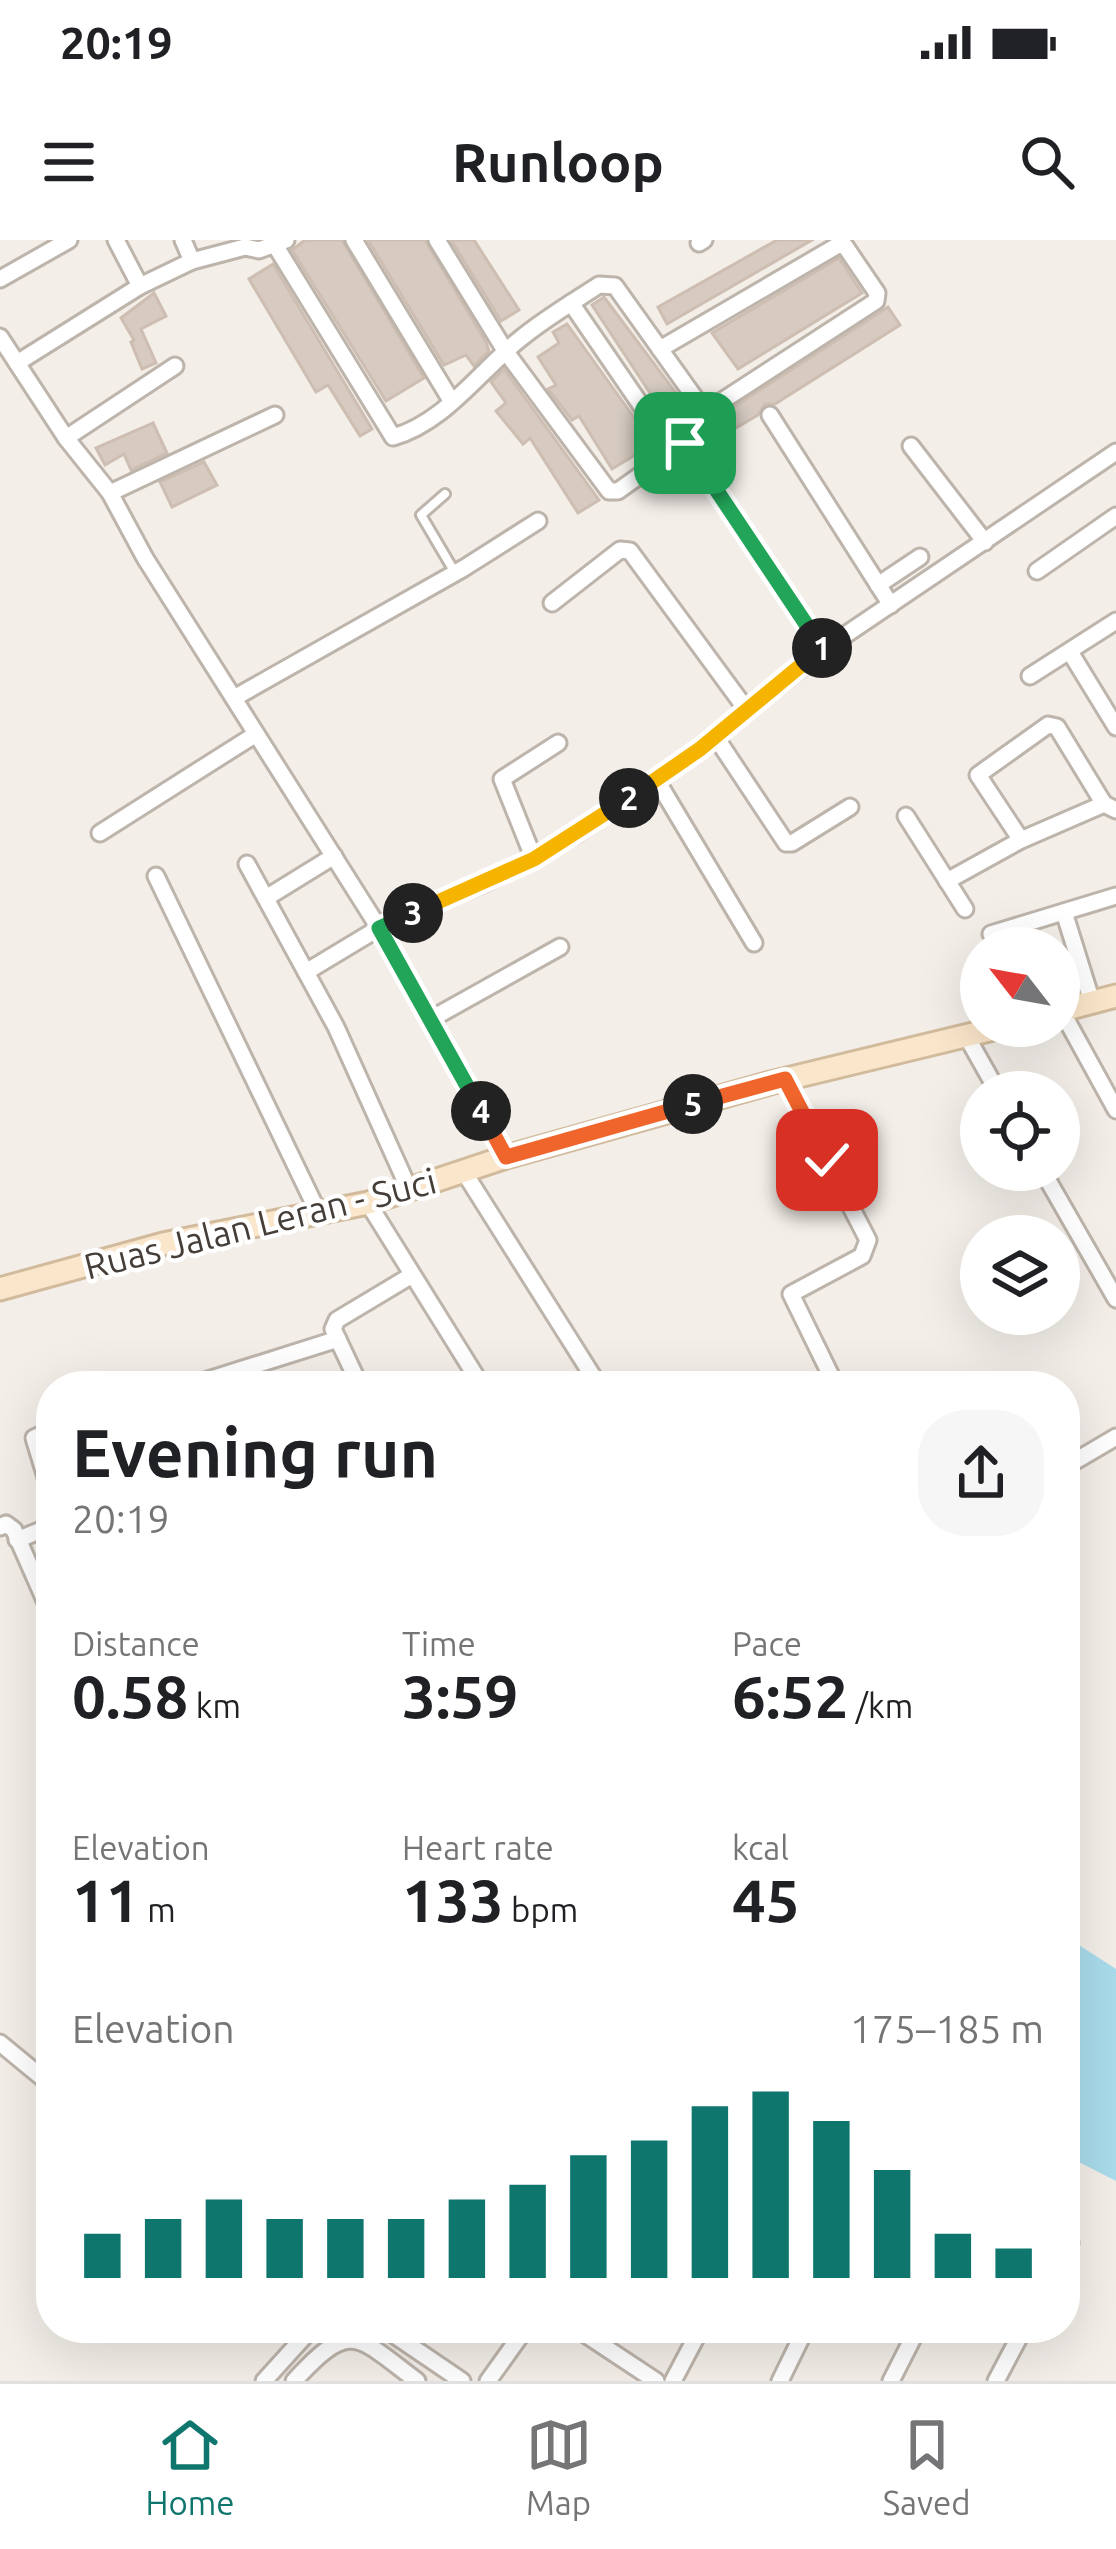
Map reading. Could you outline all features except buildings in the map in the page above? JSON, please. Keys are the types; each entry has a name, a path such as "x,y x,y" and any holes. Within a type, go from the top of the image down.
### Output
{"main road":[{"path":"1080,1005 1116,996"},
{"name":"Ruas Jalan Leran - Suci","path":"0,1289 163,1244 368,1203 506,1157 785,1079 960,1039"}],"street":[{"path":"0,279 69,240"},
{"path":"116,240 140,286"},
{"path":"183,240 192,261"},
{"path":"354,240 452,402"},
{"path":"17,363 140,286 192,261 246,244 259,250 280,243 388,435 397,437 452,402 506,352 571,303 609,283 705,412 706,422 679,448 612,493 506,352 437,240"},
{"path":"660,349 840,244 844,246 877,293 876,301 705,412"},
{"path":"571,303 824,650"},
{"path":"0,338 66,438 110,493 379,928 506,1157"},
{"path":"66,438 175,366"},
{"path":"110,493 275,415"},
{"path":"770,415 891,605"},
{"path":"911,446 985,542"},
{"path":"306,972 379,928 534,859 656,779 824,650 1115,452"},
{"path":"1037,571 1116,516"},
{"path":"234,698 538,521"},
{"path":"552,604 620,550 630,551 746,710"},
{"path":"878,585 920,557"},
{"path":"1030,676 1116,621"},
{"path":"1070,652 1116,727"},
{"path":"947,881 1021,840 1110,807 1058,727 1048,724 978,775 1021,840"},
{"path":"100,833 256,734"},
{"path":"715,736 786,842 792,844 850,807"},
{"path":"534,859 502,779 558,743"},
{"path":"656,779 754,943"},
{"path":"906,816 965,910"},
{"path":"266,898 334,856"},
{"path":"247,864 336,1027 408,1187"},
{"path":"156,876 317,1210"},
{"path":"1014,927 1116,896"},
{"path":"1064,912 1092,1002"},
{"path":"431,1019 560,947"},
{"path":"1080,1046 1116,1110"},
{"path":"785,1079 868,1240 862,1256 791,1294 829,1371"},
{"path":"464,1172 589,1371"},
{"path":"1054,1191 1116,1299"},
{"path":"368,1203 473,1371"},
{"path":"353,1371 333,1329 337,1320 412,1275"},
{"path":"237,1371 338,1339"},
{"path":"1080,1458 1116,1437"},
{"path":"0,1527 10,1526 36,1581"},
{"path":"17,1540 36,1532"},
{"path":"0,2044 36,2073"},
{"path":"264,2381 298,2343"},
{"path":"294,2381 333,2343"},
{"path":"367,2343 417,2381"},
{"path":"406,2343 461,2381"},
{"path":"488,2381 515,2343"},
{"path":"611,2343 656,2381"},
{"path":"673,2381 692,2343"},
{"path":"780,2381 799,2343"},
{"path":"892,2381 911,2343"},
{"path":"995,2381 1016,2343"}],"lane":[{"path":"445,494 421,515 454,571"}],"water":[{"path":"1080,1946 1116,1969 1116,2181 1080,2163"}],"route":[{"path":"685,443 824,650 700,749 576,834 489,881 379,928 506,1157 785,1079 827,1160"}]}
